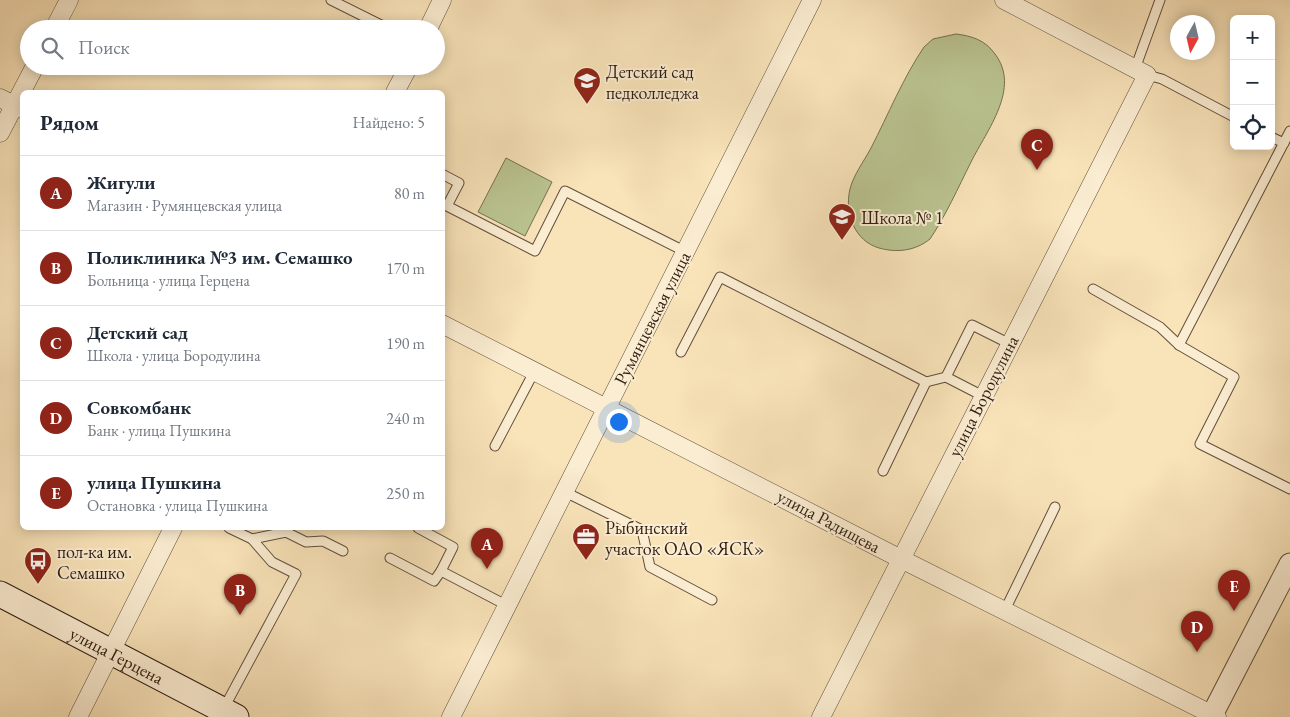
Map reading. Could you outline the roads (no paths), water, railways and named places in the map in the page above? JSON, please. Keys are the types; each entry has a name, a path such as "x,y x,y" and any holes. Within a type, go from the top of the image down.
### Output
{"main road":[{"name":"улица Герцена","path":"0,594 229,714"}],"street":[{"path":"59,20 70,0"},
{"path":"432,20 442,0"},
{"name":"Румянцевская улица","path":"451,717 563,491 686,252 812,0"},
{"path":"1004,0 1141,72"},
{"name":"улица Бородулина","path":"821,717 1010,344 1141,72"},
{"path":"20,90 30,75"},
{"path":"396,90 404,75"},
{"path":"0,133 12,104 20,91"},
{"name":"улица Радищева","path":"445,325 607,406 901,559 1213,716"},
{"path":"78,717 111,653 169,530"},
{"path":"1213,716 1290,564"}],"lane":[{"path":"331,0 371,20"},
{"path":"1160,0 1141,72 1162,79 1230,115"},
{"path":"1178,344 1290,131"},
{"path":"1275,139 1284,143"},
{"path":"445,176 459,183 447,206 535,251 565,191 686,252"},
{"path":"681,352 720,277 926,382 946,377 983,396"},
{"path":"1092,288 1160,327 1178,344 1234,377 1200,444 1290,489"},
{"path":"946,377 972,325 1010,344"},
{"path":"495,446 535,370"},
{"path":"883,471 926,382"},
{"path":"563,491 642,530 650,567 712,600"},
{"path":"1004,610 1055,507"},
{"path":"229,714 296,574 272,562 252,539 233,530"},
{"path":"390,558 434,582 453,547 422,530"},
{"path":"252,539 286,532 306,542 323,541 344,551"},
{"path":"441,571 506,605"}],"place":[{"name":"Детский сад педколледжа","path":"587,105"},
{"name":"Детский сад","path":"1037,170"},
{"name":"Школа № 1","path":"842,241"},
{"name":"Рыбинский участок ОАО «ЯСК»","path":"586,561"},
{"name":"Жигули","path":"487,569"},
{"name":"пол-ка им. Семашко","path":"38,585"},
{"name":"улица Пушкина","path":"1234,611"},
{"name":"Поликлиника №3 им. Семашко","path":"240,615"},
{"name":"Совкомбанк","path":"1197,652"}]}
